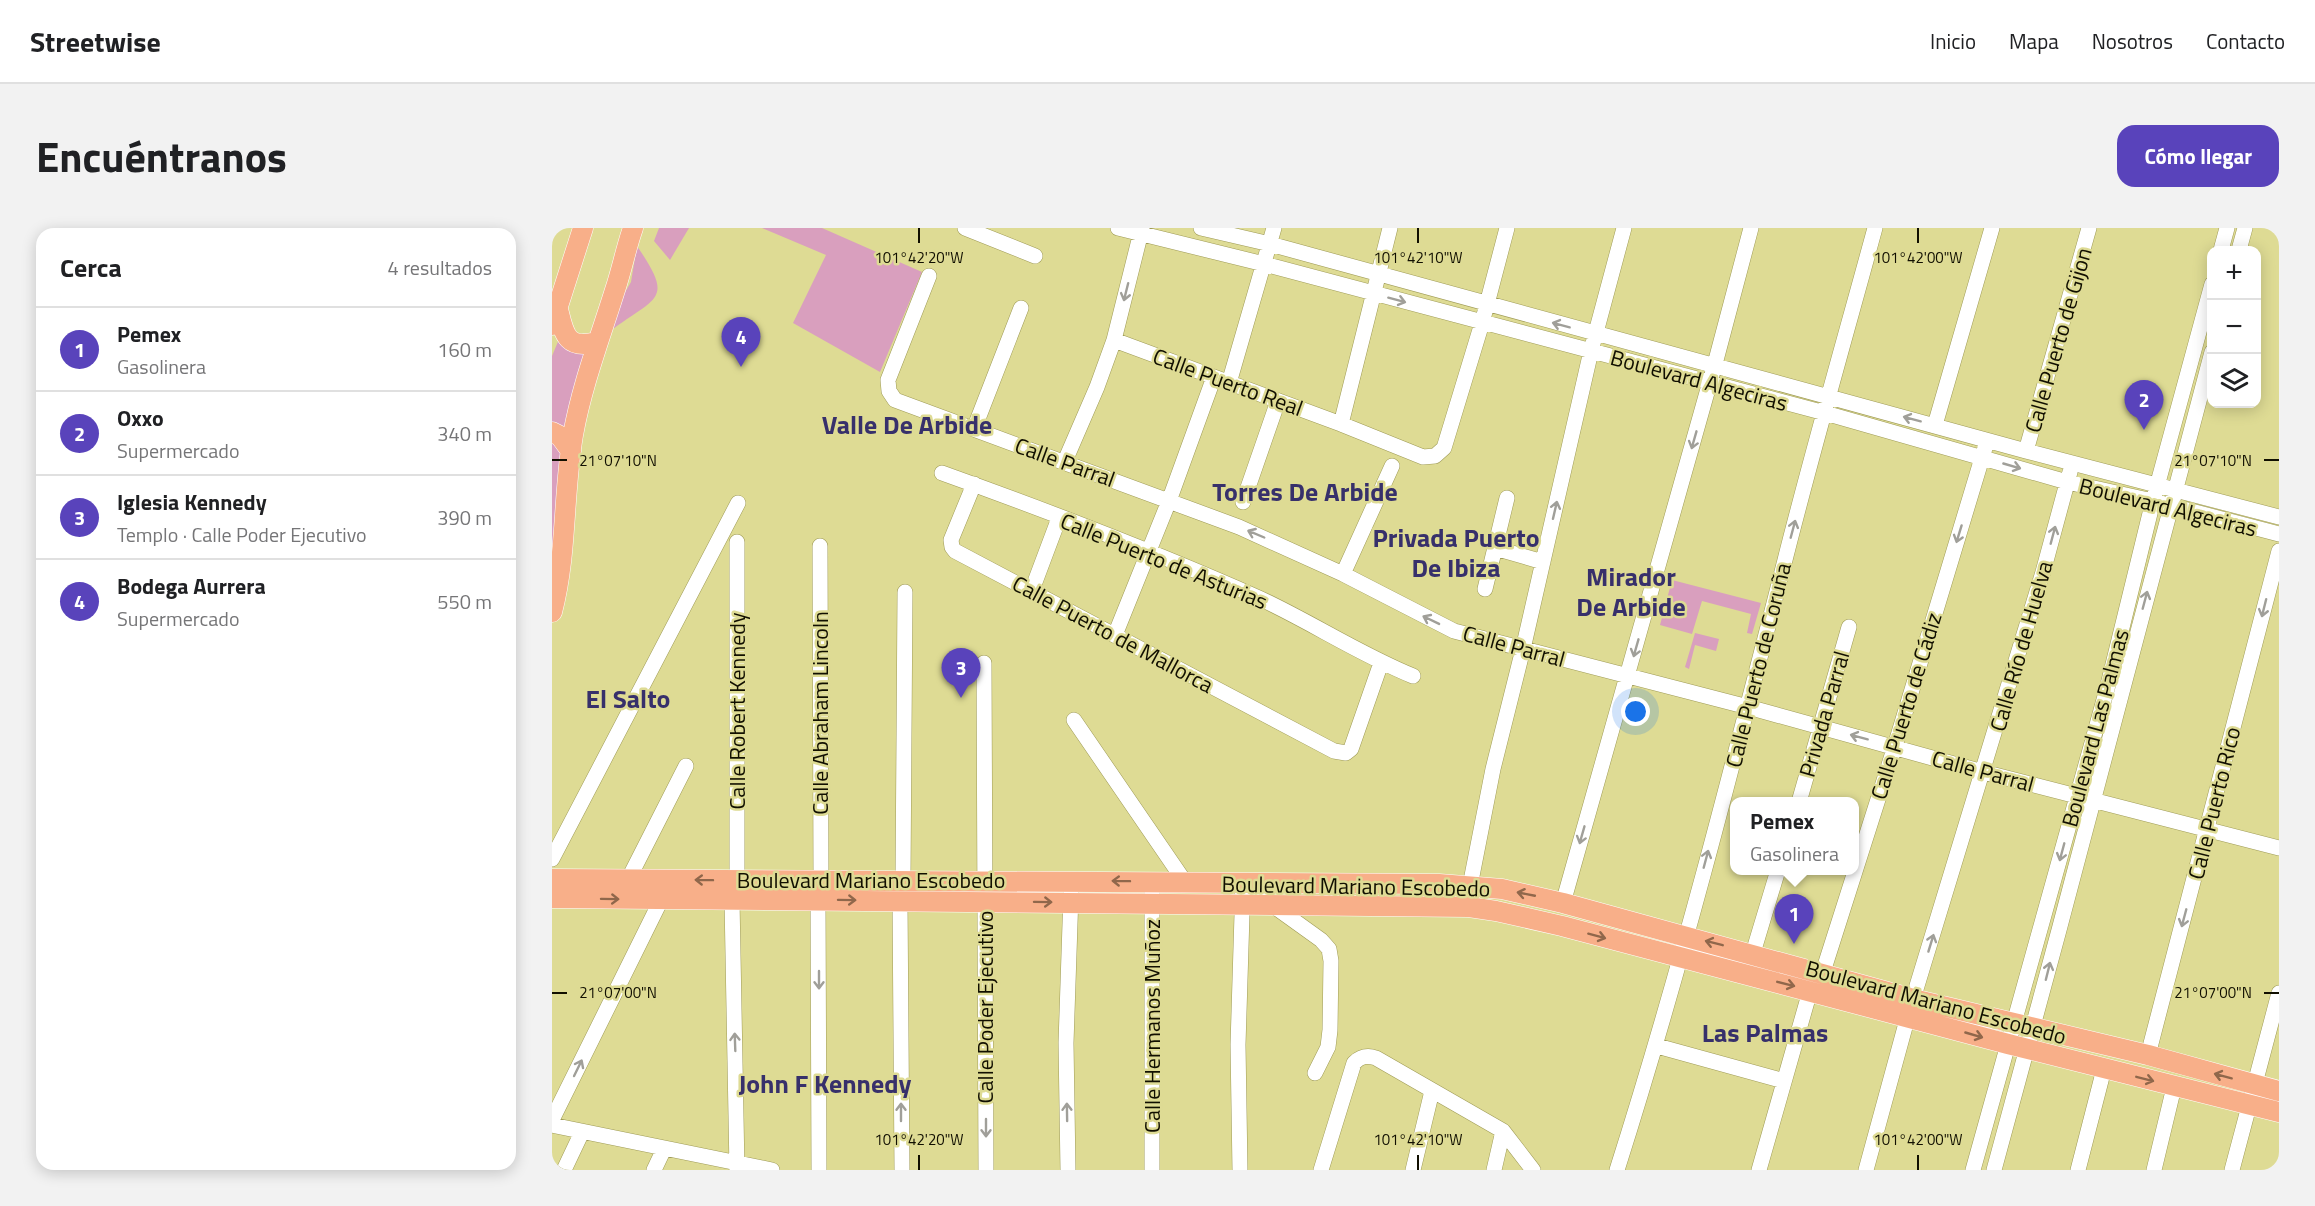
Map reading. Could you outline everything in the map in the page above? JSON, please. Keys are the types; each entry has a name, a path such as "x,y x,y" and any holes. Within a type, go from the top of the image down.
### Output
{"main road":[{"path":"583,228 555,317 569,339 579,345 597,342"},
{"path":"552,612 565,520 571,451 579,406 633,228"},
{"path":"552,432 560,436 571,451"},
{"name":"Boulevard Mariano Escobedo","path":"552,879 628,880 819,900 1353,904 1450,906 1496,911 1810,991 2034,1028 2148,1055 2279,1091"},
{"name":"Boulevard Mariano Escobedo","path":"552,898 661,900 821,880 1470,886 1511,891 1822,972 2008,1044 2279,1112"}],"street":[{"path":"965,228 1035,256"},
{"name":"Boulevard Algeciras","path":"1118,228 1142,232 1592,351 2067,482 2155,494"},
{"name":"Boulevard Algeciras","path":"1201,228 1269,244 1486,305 1715,364 1988,440 2072,464 2155,494 2279,534"},
{"path":"1229,383 1274,228"},
{"path":"1341,424 1390,228"},
{"path":"1482,323 1507,228"},
{"path":"1470,886 1493,769 1596,334 1624,228"},
{"path":"1563,903 1710,383 1751,228"},
{"name":"Calle Puerto de Coruña","path":"1617,1170 1657,1046 1748,707 1785,557 1875,228"},
{"path":"1935,425 1992,228"},
{"name":"Calle Puerto de Gijon","path":"2026,452 2089,228"},
{"path":"2222,246 2227,228"},
{"path":"2240,246 2245,228"},
{"path":"1065,461 1097,387 1114,340 1142,232"},
{"name":"Calle Parral","path":"929,276 888,380 889,391 896,400 1239,527 1343,574 1454,631 2279,848"},
{"name":"Boulevard Las Palmas","path":"1973,1170 2078,795 2207,299"},
{"path":"974,429 1021,308"},
{"name":"Calle Puerto Real","path":"1114,340 1341,424 1423,457 1435,456 1444,448 1482,323"},
{"name":"Boulevard Las Palmas","path":"1994,1170 2034,1028 2210,354"},
{"path":"1115,635 1169,501 1214,377"},
{"path":"1243,502 1278,401"},
{"name":"Calle Puerto de Cádiz","path":"1859,857 1988,440"},
{"name":"Calle Río de Huelva","path":"1866,1170 1911,1007 1983,772 2072,464"},
{"path":"1343,574 1392,466"},
{"name":"Calle Puerto de Asturias","path":"942,472 1149,552 1261,599 1381,663 1413,676"},
{"name":"Calle Puerto de Mallorca","path":"974,484 951,540 953,549 1334,751 1346,753 1351,749 1381,663"},
{"path":"1485,589 1507,498"},
{"name":"Boulevard Algeciras","path":"2172,499 2279,517"},
{"path":"552,859 738,503"},
{"path":"1032,590 1059,518"},
{"name":"Calle Robert Kennedy","path":"737,542 734,890 738,1167"},
{"name":"Calle Abraham Lincoln","path":"820,546 821,880"},
{"path":"1495,548 1543,562"},
{"name":"Calle Puerto Rico","path":"2148,1055 2279,551"},
{"path":"903,880 905,592"},
{"name":"Privada Parral","path":"1800,797 1849,627"},
{"name":"Calle Poder Ejecutivo","path":"984,663 986,1170"},
{"path":"1074,720 1185,882"},
{"path":"628,880 686,766"},
{"path":"1753,953 1776,875"},
{"name":"Calle Puerto de Cádiz","path":"1822,972 1853,875"},
{"path":"1068,1170 1066,1043 1071,881"},
{"name":"Calle Hermanos Muñoz","path":"1152,882 1152,1170"},
{"path":"1240,1170 1238,1045 1243,904 1247,883"},
{"path":"1247,883 1271,904 1322,940 1329,949 1331,961 1328,1047 1315,1073"},
{"path":"552,1120 661,900"},
{"path":"819,900 819,1170"},
{"path":"900,901 902,1170"},
{"path":"1759,1170 1810,991"},
{"path":"2232,1170 2279,993"},
{"path":"1657,1046 1784,1082"},
{"path":"1321,1170 1354,1063 1367,1056 1376,1058 1503,1131 1533,1170"},
{"path":"2078,1170 2104,1069"},
{"path":"2154,1170 2174,1087"},
{"path":"1413,1170 1432,1091"},
{"path":"552,1125 738,1167 772,1170"},
{"path":"1494,1170 1503,1131"},
{"path":"564,1170 582,1132"},
{"path":"654,1170 664,1149"}],"shaded area":[{"path":"659,228 689,228 670,260 654,241"},
{"path":"762,228 822,228 922,272 880,372 793,323 826,255"},
{"path":"637,246 655,277 658,287 656,295 641,310 613,329 617,306 631,282"},
{"path":"562,332 587,347 552,589 552,356"},
{"path":"1672,580 1761,603 1752,634 1747,633 1751,614 1702,601 1692,634 1660,625"},
{"path":"1695,633 1719,639 1716,651 1695,645 1689,669 1685,667"}],"place":[{"name":"Bodega Aurrera","path":"741,367"},
{"name":"Oxxo","path":"2144,430"},
{"name":"Iglesia Kennedy","path":"961,698"},
{"name":"Pemex","path":"1794,944"}],"district":[{"name":"Valle De Arbide","path":"907,425"},
{"name":"Torres De Arbide","path":"1305,492"},
{"name":"Privada Puerto De Ibiza","path":"1456,553"},
{"name":"Mirador De Arbide","path":"1631,592"},
{"name":"El Salto","path":"628,699"},
{"name":"Las Palmas","path":"1765,1033"},
{"name":"John F Kennedy","path":"825,1084"}]}
